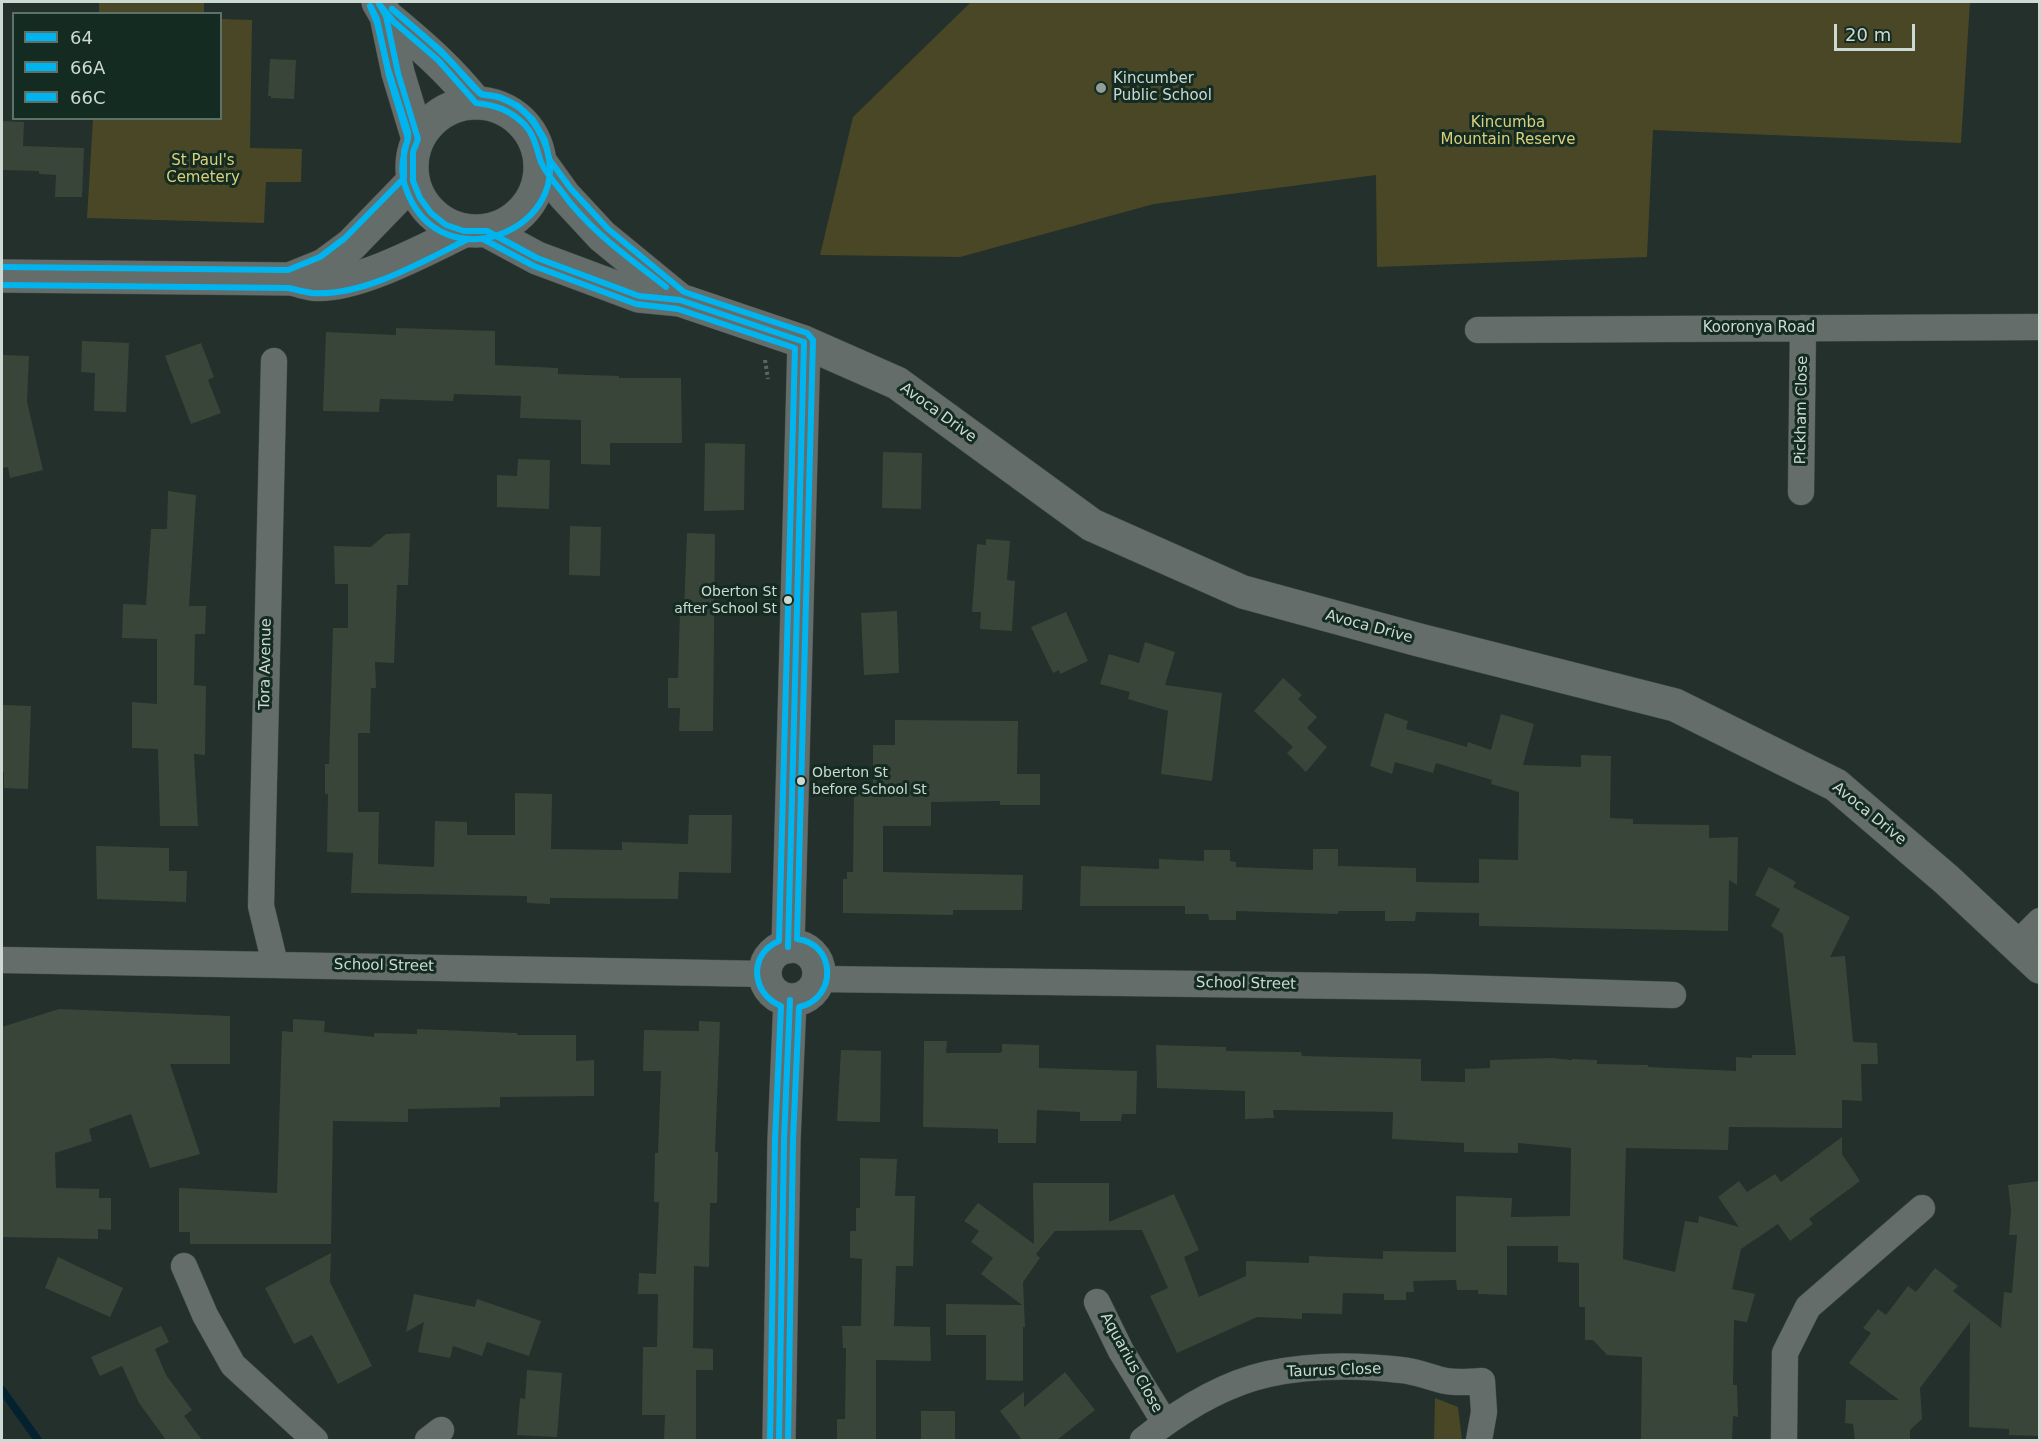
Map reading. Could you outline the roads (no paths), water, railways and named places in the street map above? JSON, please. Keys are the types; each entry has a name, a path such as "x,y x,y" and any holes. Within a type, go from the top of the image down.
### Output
{"main road":[{"path":"382,9 455,76 476,102"},
{"path":"382,9 418,139"},
{"path":"2,276 290,279 314,284 334,283 375,272 475,231 505,226 520,215 532,200 539,182 541,163 537,144 527,127 513,114 495,105 476,102 459,105 442,112 428,124 418,139 412,167 413,181 420,198 431,213 446,225 475,231"},
{"name":"Avoca Drive","path":"541,163 564,195 602,236 680,300"},
{"path":"290,279 324,265 351,245 413,181"},
{"name":"Avoca Drive","path":"475,231 537,258 639,296 680,300 804,342 897,383 1092,525 1243,592 1419,640 1676,705 1836,785 1947,880 2040,968"},
{"path":"788,947 804,342"},
{"path":"782,948 801,948 812,954 818,966 819,979 808,995 790,1000 772,992 766,981 766,974 771,956 782,948"},
{"path":"779,1440 784,1140 790,1000"}],"street":[{"name":"Kooronya Road","path":"1478,330 2040,327"},
{"name":"Pickham Close","path":"1801,492 1803,328"},
{"name":"Tora Avenue","path":"274,361 261,906 275,964"},
{"path":"2016,945 2040,921"},
{"name":"School Street","path":"2,960 766,974"},
{"name":"School Street","path":"819,979 1416,987 1673,995"},
{"path":"1784,1440 1785,1353 1808,1307 1922,1208"},
{"path":"184,1266 204,1315 233,1365 315,1440"},
{"name":"Aquarius Close","path":"1097,1302 1121,1351 1165,1423"},
{"name":"Taurus Close","path":"1143,1440 1165,1423 1224,1389 1267,1374 1309,1368 1353,1367 1403,1370 1448,1381 1482,1382 1484,1412 1479,1440"}],"waterway":[{"path":"2,1390 38,1440"}],"place":[{"name":"Kincumber Public School","path":"1101,88"},
{"name":"Oberton St after School St","path":"788,600"},
{"name":"Oberton St before School St","path":"801,781"}],"park label":[{"name":"Kincumba Mountain Reserve","path":"1508,132"},
{"name":"St Paul's Cemetery","path":"203,170"}]}
